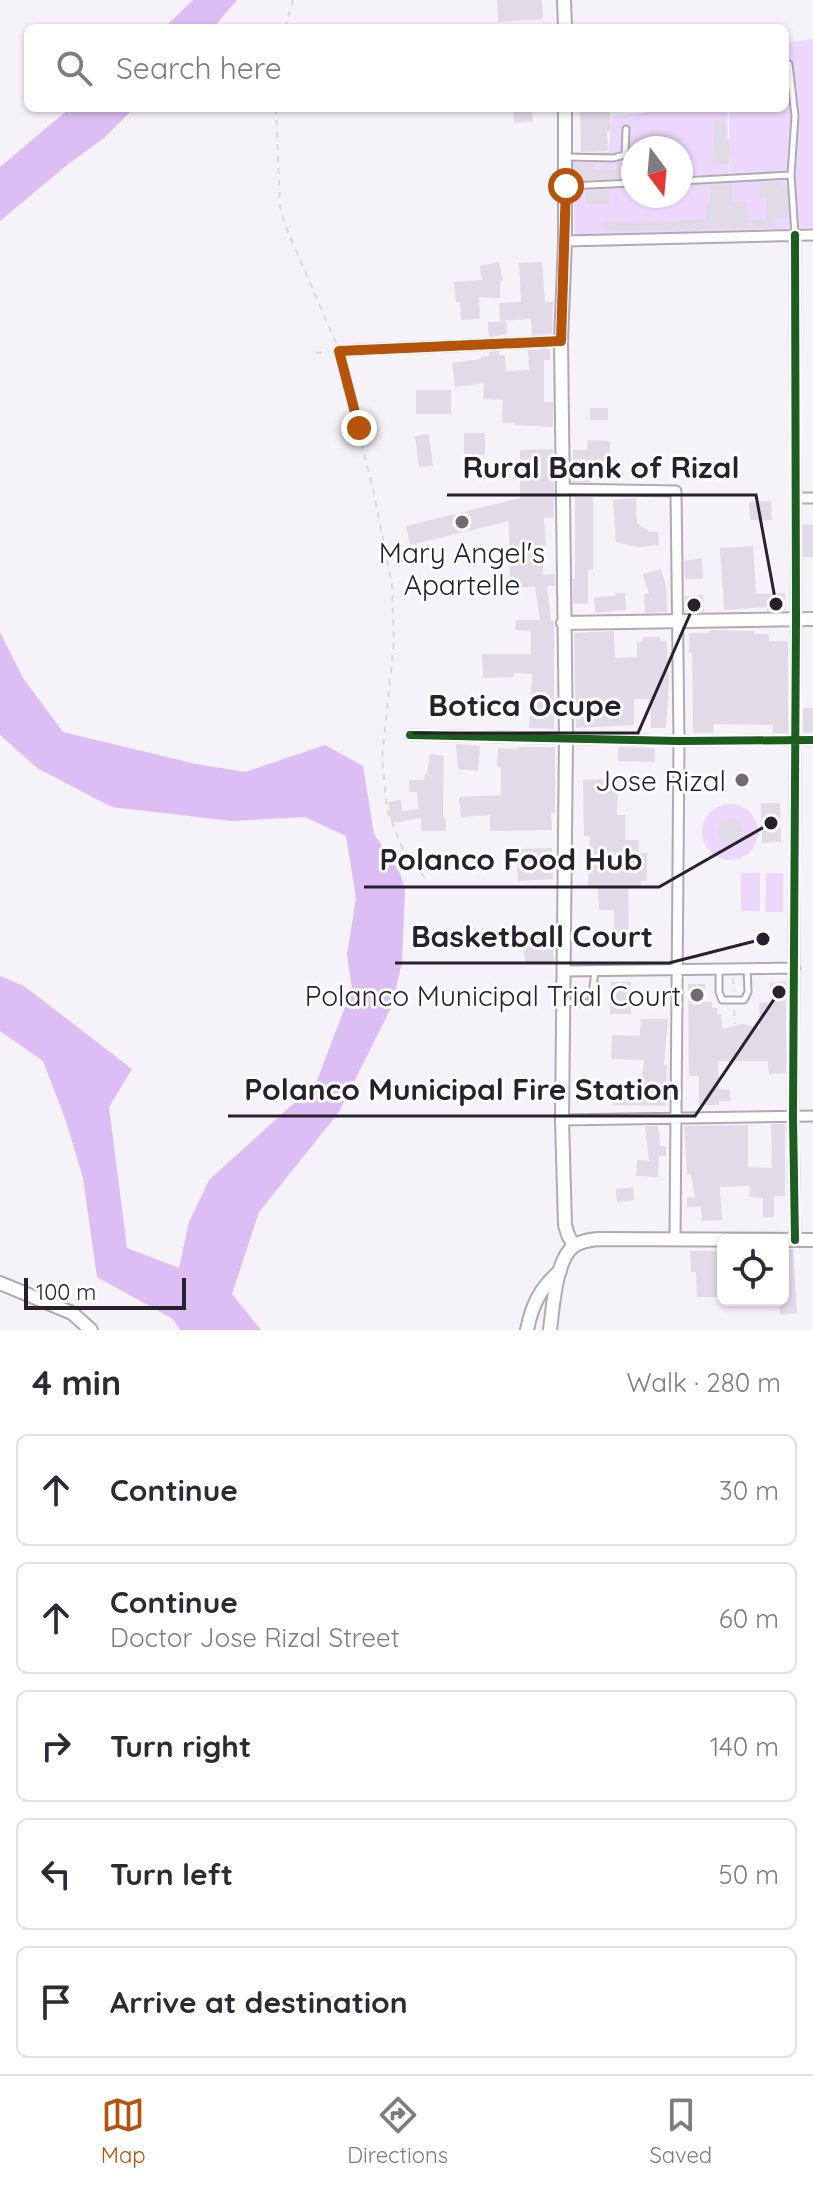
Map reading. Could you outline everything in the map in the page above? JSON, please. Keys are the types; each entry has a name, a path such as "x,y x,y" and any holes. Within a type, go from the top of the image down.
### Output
{"main road":[{"path":"564,0 565,24"},
{"path":"565,112 561,341 566,739 562,1120 565,1225 574,1246"},
{"path":"563,623 813,619"},
{"path":"550,1330 560,1271 566,1255 580,1242 598,1239 813,1240"},
{"path":"527,1330 536,1299 547,1282 560,1271"},
{"path":"0,1283 72,1313 91,1330"}],"street":[{"path":"795,235 795,1240"},
{"path":"565,241 813,235"},
{"path":"339,351 561,341"},
{"path":"563,489 676,491 679,741 675,1239"},
{"path":"796,498 813,498"},
{"path":"410,735 679,741 813,740"},
{"path":"564,971 795,968"},
{"path":"562,1120 813,1116"}],"lane":[{"path":"789,64 795,116 791,175 795,235"},
{"path":"566,157 613,158 625,155 626,129"},
{"path":"693,180 791,175"},
{"path":"566,186 621,184"},
{"path":"719,969 722,1000 744,1000 748,992 747,968"},
{"path":"564,1002 591,1003 595,970"}],"path":[{"path":"286,24 293,0"},
{"path":"276,112 280,207 339,351 392,585 394,641 382,758 387,810 402,847 428,882"},
{"path":"316,353 339,351"}],"shaded area":[{"path":"193,0 237,0 216,24 168,24"},
{"path":"813,39 813,228 575,235 573,183 621,181 621,208 693,208 693,178 730,176 729,112 789,112 789,42"},
{"path":"65,112 130,112 104,138 0,221 0,167"},
{"path":"645,112 727,112 729,174 693,176 693,136 621,136 621,179 573,181 572,153 608,152 612,116"},
{"path":"0,632 23,678 63,732 196,764 245,772 325,745 363,766 374,834 400,873 405,890 402,962 392,1006 339,1112 259,1212 232,1294 261,1330 180,1330 173,1319 97,1277 83,1178 66,1121 43,1061 0,1031 0,976 24,986 132,1069 109,1107 127,1248 179,1268 189,1222 209,1180 316,1083 352,989 347,955 356,898 346,836 305,817 232,821 112,807 37,768 0,735"},
{"path":"730,804 750,812 758,832 750,852 730,860 710,852 702,832 710,812"},
{"path":"741,873 760,873 760,911 741,911"},
{"path":"766,873 783,873 783,912 765,912"}],"building":[{"path":"497,0 542,0 543,19 498,22"},
{"path":"513,112 532,112 533,122 514,123"},
{"path":"580,112 610,112 608,151 581,152"},
{"path":"715,121 726,121 725,139 730,139 729,165 712,163"},
{"path":"574,163 595,163 595,169 621,169 621,178 574,180"},
{"path":"781,181 781,185 786,185 788,217 775,218 776,228 604,231 604,222 706,219 710,185 732,184 732,202 747,202 747,220 767,220 766,197 760,198 759,184"},
{"path":"609,190 609,204 586,204 586,191"},
{"path":"499,262 503,281 500,281 500,298 479,297 480,319 461,320 454,282 482,280 480,266"},
{"path":"542,262 545,302 553,302 552,334 532,335 531,319 500,321 499,303 521,302 519,263"},
{"path":"488,322 507,322 507,334 489,337"},
{"path":"550,349 550,360 544,360 544,402 553,402 553,427 502,423 503,400 483,399 484,383 455,387 452,363 481,359 489,356 489,352 499,351 499,355 505,355 506,371 529,370 528,350"},
{"path":"416,390 451,390 451,414 416,414"},
{"path":"590,408 608,408 608,420 590,420"},
{"path":"464,433 485,433 485,455 464,455"},
{"path":"429,434 433,466 419,467 415,436"},
{"path":"587,440 610,441 609,476 592,476 592,482 573,482 573,450 587,450"},
{"path":"553,449 554,517 544,518 546,546 543,547 543,575 555,574 555,586 547,586 551,621 554,621 554,729 529,728 532,674 514,673 514,677 483,678 482,654 531,654 531,631 515,630 516,620 540,620 535,587 510,587 509,521 410,545 406,526 520,498 520,450"},
{"path":"575,497 593,497 593,570 588,570 588,604 573,603"},
{"path":"636,498 637,523 650,532 658,532 659,545 638,547 616,542 613,500"},
{"path":"771,501 772,520 750,520 749,502"},
{"path":"803,524 813,525 813,557 803,557"},
{"path":"753,546 756,594 785,593 786,610 767,611 767,607 724,610 720,548"},
{"path":"702,558 703,579 685,579 684,561"},
{"path":"661,569 666,586 667,612 645,613 644,594 649,594 643,574"},
{"path":"615,593 625,593 626,610 595,613 594,597 616,596"},
{"path":"703,595 704,612 685,612 685,596"},
{"path":"710,630 754,631 754,634 769,634 769,641 788,641 788,733 773,733 773,725 714,724 713,733 693,733 689,633 710,633"},
{"path":"614,631 615,658 637,657 637,642 642,642 644,637 660,637 660,641 667,641 669,683 666,728 651,728 651,699 634,699 634,725 576,728 574,633"},
{"path":"803,708 813,708 813,732 803,733"},
{"path":"456,744 480,746 478,771 458,769"},
{"path":"555,747 552,830 490,831 490,815 461,817 459,797 501,795 498,748"},
{"path":"618,747 655,748 655,762 618,761"},
{"path":"430,754 444,756 443,817 446,818 446,831 421,831 421,818 392,823 388,802 401,800 402,811 418,809 417,792 409,792 409,780 424,780"},
{"path":"618,779 617,815 625,815 625,840 639,840 639,853 647,853 647,881 641,881 641,888 628,888 629,940 615,941 614,910 599,910 598,887 588,887 590,836 584,836 583,780"},
{"path":"761,803 780,803 781,842 762,843"},
{"path":"730,819 738,823 742,831 738,839 730,843 722,839 718,831 722,823"},
{"path":"552,848 553,879 518,881 516,849"},
{"path":"552,931 554,962 525,963 523,933"},
{"path":"786,981 786,1073 769,1074 768,1061 718,1061 719,1089 730,1090 730,1101 719,1101 719,1105 699,1105 699,1076 689,1076 688,984 705,984 705,1002 712,1002 712,1008 717,1008 717,1014 721,1014 722,1029 743,1024 760,1029 759,1003 771,1002 770,983"},
{"path":"611,982 631,982 631,1014 610,1014"},
{"path":"641,1019 668,1019 664,1065 667,1065 665,1106 613,1105 613,1085 641,1085 644,1060 611,1059 612,1035 640,1036"},
{"path":"771,1124 785,1124 785,1196 774,1196 774,1217 763,1217 763,1198 749,1197 750,1186 720,1187 722,1220 702,1221 701,1207 687,1207 687,1197 695,1198 691,1174 687,1174 684,1126 748,1125 748,1167 772,1168"},
{"path":"645,1126 658,1126 660,1146 666,1147 666,1156 659,1156 658,1177 636,1176 637,1160 649,1161"},
{"path":"633,1187 634,1200 617,1202 616,1189"},
{"path":"789,1249 793,1249 797,1313 780,1315 779,1306 789,1306"},
{"path":"690,1251 717,1251 717,1297 697,1297 696,1272 691,1272"}],"cycle path":[{"path":"795,235 795,1240"},
{"path":"339,351 561,341"},
{"path":"410,735 679,741 813,740"}],"place":[{"name":"Mary Angel's Apartelle","path":"462,522"},
{"name":"Rural Bank of Rizal","path":"776,604"},
{"name":"Botica Ocupe","path":"694,605"},
{"name":"Jose Rizal","path":"742,780"},
{"name":"Polanco Food Hub","path":"771,823"},
{"name":"Basketball Court","path":"763,939"},
{"name":"Polanco Municipal Fire Station","path":"779,992"},
{"name":"Polanco Municipal Trial Court","path":"697,995"}],"route":[{"path":"359,428 339,351 561,341 566,186"}]}
